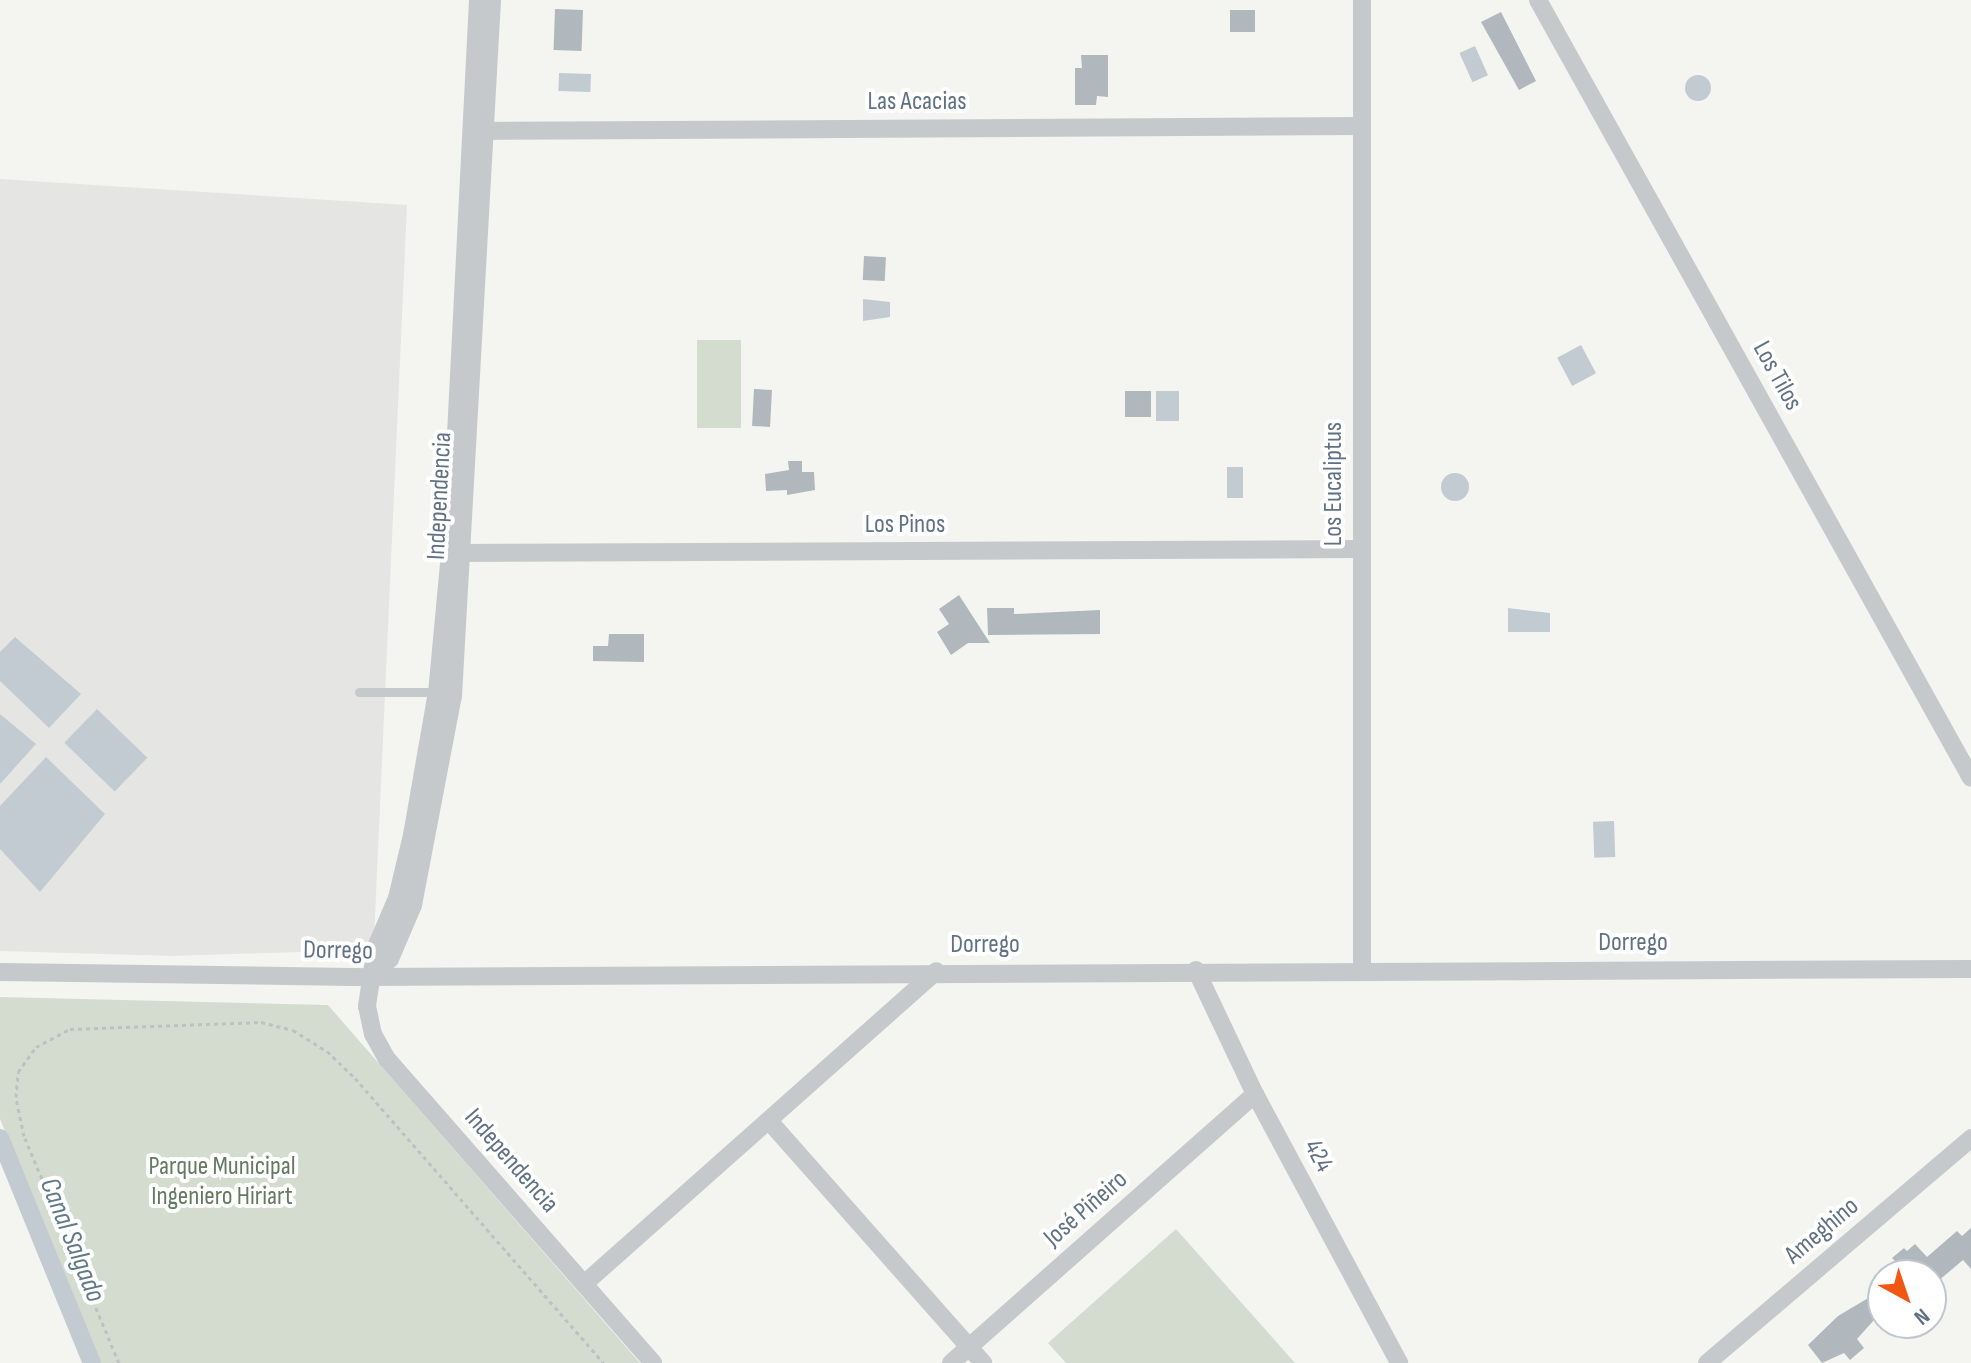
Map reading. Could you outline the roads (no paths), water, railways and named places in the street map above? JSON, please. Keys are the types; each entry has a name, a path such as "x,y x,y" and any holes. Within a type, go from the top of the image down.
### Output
{"street":[{"name":"Independencia","path":"478,0 480,131"},
{"name":"Independencia","path":"492,0 480,131 445,694 413,905 390,959 368,977 373,1034 387,1059 653,1363"},
{"name":"Los Eucaliptus","path":"1362,0 1359,549 1362,969"},
{"name":"Los Tilos","path":"1538,0 1971,778"},
{"name":"Las Acacias","path":"480,131 1361,126"},
{"name":"Los Pinos","path":"456,553 1359,549"},
{"name":"Dorrego","path":"0,972 368,977 936,971 1971,969"},
{"name":"424","path":"1196,970 1255,1094 1399,1363"},
{"path":"584,1284 770,1122 936,971"},
{"name":"José Piñeiro","path":"951,1363 1255,1094"},
{"path":"770,1122 983,1363"},
{"name":"Ameghino","path":"1707,1363 1971,1138"}],"lane":[{"path":"359,692 445,694"}],"waterway":[{"name":"Canal Salgado","path":"0,1138 92,1363"}],"park label":[{"name":"Parque Municipal Ingeniero Hiriart","path":"222,1182"}]}
